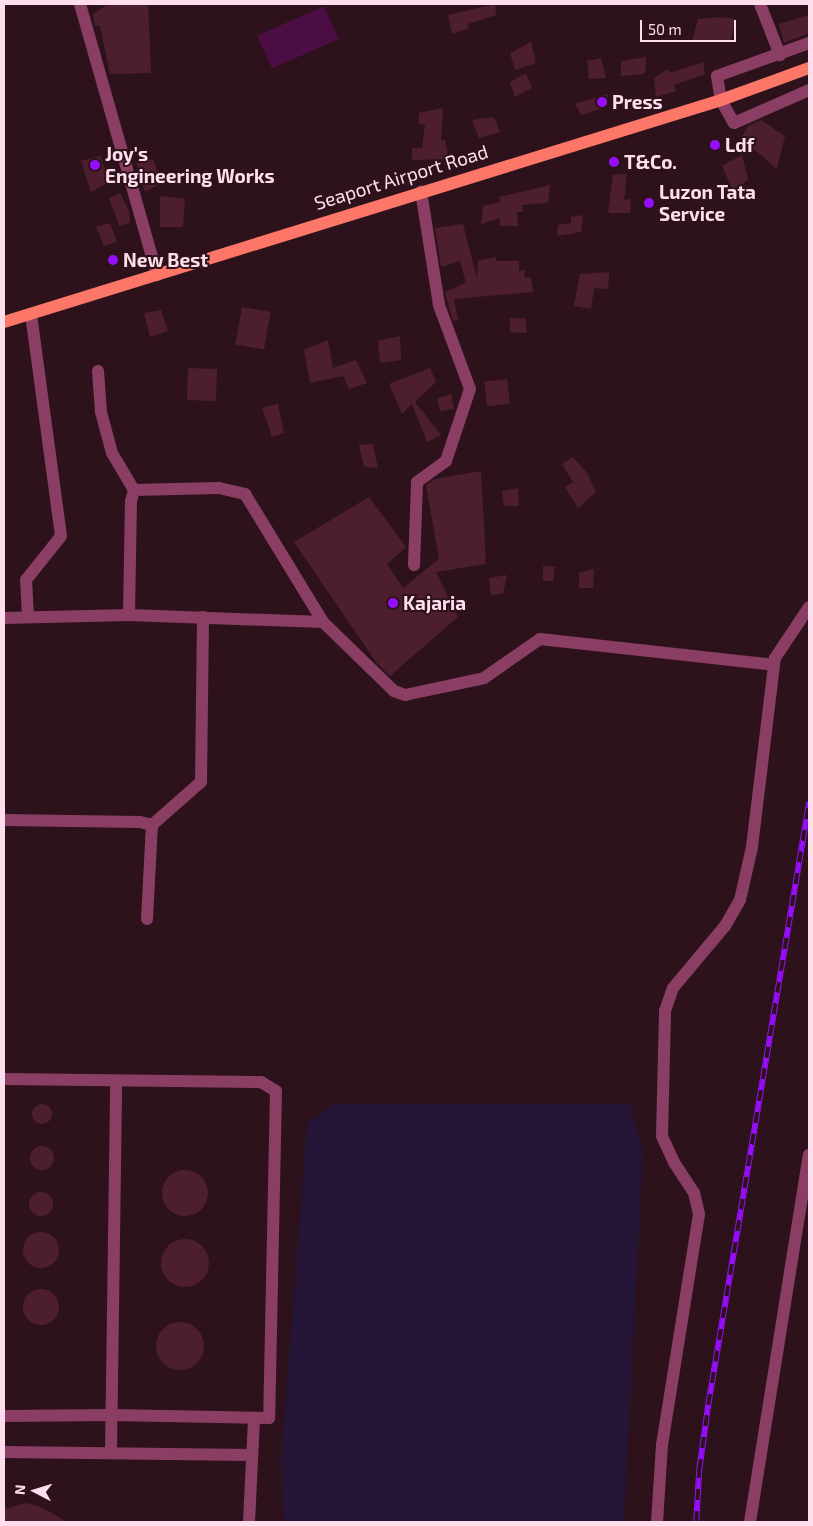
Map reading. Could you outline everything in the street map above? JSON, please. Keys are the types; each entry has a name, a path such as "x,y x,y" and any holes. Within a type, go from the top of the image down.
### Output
{"main road":[{"name":"Seaport Airport Road","path":"4,322 421,191 721,100 809,68"}],"street":[{"path":"80,4 157,275"},
{"path":"760,4 780,55"},
{"path":"809,43 780,55 717,76 721,100 734,123 809,90"},
{"path":"414,564 417,482 446,461 470,390 439,305 428,248 421,191"},
{"path":"28,617 26,580 61,536 31,314"},
{"path":"98,371 101,412 112,454 134,490 131,501 129,615"},
{"path":"134,490 219,488 245,494 323,622 394,691 405,695 484,678 540,639 774,665"},
{"path":"657,1522 662,1445 699,1214 694,1193 674,1162 662,1136 665,1011 669,997 681,977 725,926 745,886 775,658 809,607"},
{"path":"4,618 129,615 323,622"},
{"path":"147,919 152,825 201,782 203,617"},
{"path":"4,820 140,822 152,825"},
{"path":"4,1079 261,1082 276,1091 269,1418 112,1415 4,1416"},
{"path":"111,1453 116,1081"},
{"path":"750,1522 809,1156"},
{"path":"249,1522 254,1418"},
{"path":"4,1452 251,1455"}],"shaded area":[{"path":"324,6 339,39 272,69 257,36"},
{"path":"333,1104 630,1104 643,1152 624,1522 284,1522 281,1461 307,1123"}],"building":[{"path":"108,4 148,4 151,73 110,74 100,26 95,26 93,14"},
{"path":"495,4 496,15 468,24 469,28 452,34 448,15"},
{"path":"809,15 809,33 784,43 779,24"},
{"path":"720,17 735,19 731,40 692,42 698,19"},
{"path":"531,42 536,63 515,70 510,53"},
{"path":"646,57 645,74 621,76 621,61"},
{"path":"601,58 606,78 589,79 587,61"},
{"path":"703,62 705,74 674,85 676,91 656,97 654,78 668,69 670,73"},
{"path":"526,73 532,88 515,97 510,82"},
{"path":"608,94 607,107 581,115 575,104"},
{"path":"443,108 441,140 445,140 449,159 412,160 412,148 422,148 425,125 419,124 419,113"},
{"path":"494,117 500,132 479,138 472,120"},
{"path":"761,120 785,136 777,169 741,138 748,126"},
{"path":"742,155 748,179 734,193 722,166"},
{"path":"100,156 110,182 91,192 81,161"},
{"path":"153,159 161,183 145,192 136,163"},
{"path":"627,174 624,200 631,199 630,213 608,213 613,175"},
{"path":"550,185 548,203 522,205 523,212 517,212 518,226 500,226 500,218 481,224 483,206 500,202 499,197"},
{"path":"120,193 129,211 130,223 119,226 109,198"},
{"path":"160,196 185,199 183,227 160,227"},
{"path":"583,215 581,232 557,236 558,225 571,223 571,217"},
{"path":"110,223 117,242 104,246 96,227"},
{"path":"463,224 477,278 478,261 496,257 496,261 519,261 519,271 525,270 524,277 531,278 533,292 454,299 458,320 453,321 445,292 466,283 460,261 441,267 435,228"},
{"path":"609,272 608,289 594,288 591,309 574,306 580,274"},
{"path":"242,307 271,312 264,349 235,344"},
{"path":"161,310 168,331 150,337 144,313"},
{"path":"510,318 525,318 527,333 510,332"},
{"path":"400,336 401,360 380,363 378,341"},
{"path":"328,340 333,368 356,360 367,383 349,389 343,376 310,383 304,350"},
{"path":"188,368 217,369 216,401 187,400"},
{"path":"430,368 436,382 415,402 441,435 427,442 412,404 402,414 389,384"},
{"path":"507,379 510,404 487,407 484,382"},
{"path":"451,394 454,409 440,411 437,399"},
{"path":"278,404 284,433 272,437 262,408"},
{"path":"373,444 378,468 364,467 359,445"},
{"path":"573,457 587,473 596,492 578,508 565,487 573,482 562,464"},
{"name":"Kajaria","path":"481,471 486,564 436,572 458,617 390,676 376,662 294,542 369,497 406,547 387,564 403,588 439,559 426,485 435,479"},
{"path":"518,488 519,506 504,506 502,491"},
{"path":"543,566 555,567 553,581 543,581"},
{"path":"594,569 593,588 579,588 579,573"},
{"path":"507,575 503,594 491,595 489,578"},
{"path":"42,1104 49,1107 52,1114 49,1121 42,1124 35,1121 32,1114 35,1107"},
{"path":"42,1146 50,1150 54,1158 50,1166 42,1170 34,1166 30,1158 34,1150"},
{"path":"190,1170 194,1171 204,1180 207,1184 207,1202 198,1212 190,1216 180,1216 172,1212 163,1202 162,1188 166,1180 176,1171"},
{"path":"41,1192 50,1195 53,1204 50,1213 41,1216 32,1213 29,1204 32,1195"},
{"path":"41,1232 48,1233 54,1237 58,1243 58,1257 54,1263 48,1267 41,1268 34,1267 28,1263 24,1257 23,1250 24,1243 28,1237 34,1233"},
{"path":"185,1239 194,1241 202,1246 207,1254 209,1263 207,1272 202,1280 194,1285 185,1287 176,1285 168,1280 163,1272 161,1263 163,1254 168,1246 176,1241"},
{"path":"41,1289 48,1290 54,1294 58,1300 58,1314 54,1320 48,1324 41,1325 34,1324 28,1320 24,1314 23,1307 24,1300 28,1294 34,1290"},
{"path":"175,1322 185,1322 194,1326 200,1332 204,1346 200,1360 194,1366 185,1370 175,1370 166,1366 160,1360 156,1351 156,1341 160,1332 166,1326"},
{"path":"26,1503 41,1507 67,1522 4,1522 4,1509"}],"railway":[{"path":"696,1522 699,1470 708,1405 809,802"}],"place":[{"name":"Press","path":"602,102"},
{"name":"Ldf","path":"715,145"},
{"name":"T&Co.","path":"614,162"},
{"name":"Joy's Engineering Works","path":"95,165"},
{"name":"Luzon Tata Service","path":"649,203"},
{"name":"New Best","path":"113,260"},
{"name":"Kajaria","path":"393,603"}]}
